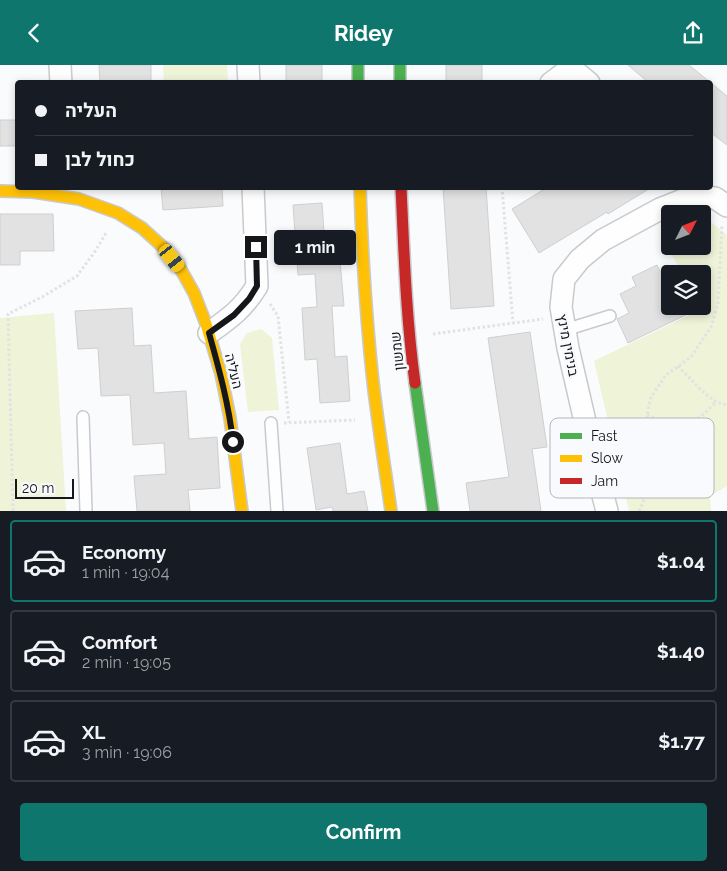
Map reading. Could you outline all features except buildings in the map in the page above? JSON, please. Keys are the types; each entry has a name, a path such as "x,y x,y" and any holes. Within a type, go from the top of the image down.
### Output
{"main road":[{"path":"358,65 358,80"},
{"path":"400,65 400,80"},
{"name":"שמשון","path":"360,190 362,266 371,364 391,511"},
{"name":"שמשון","path":"401,190 404,263 410,337 433,511"},
{"name":"העליה","path":"0,191 63,192 118,213 142,228 163,247 180,268 194,293 209,333 221,374 230,418 242,511"}],"street":[{"path":"60,65 61,80"},
{"path":"248,65 249,80"},
{"path":"554,80 571,68 585,80"},
{"path":"209,333 234,315 249,299 257,286 253,190"},
{"name":"בנימין מינץ","path":"585,418 561,307 564,279 580,259 603,240 660,209 693,196 713,198"},
{"name":"בנימין מינץ","path":"604,498 607,511"}],"lane":[{"path":"564,323 610,316"},
{"path":"83,417 86,511"},
{"path":"271,423 277,511"}],"path":[{"path":"502,190 513,323"},
{"path":"647,418 651,397 666,375 691,357 711,327 718,304 722,254 713,198"},
{"path":"13,511 8,314 42,297 77,276 96,250 118,213"},
{"path":"257,286 278,316 288,422"},
{"path":"410,337 513,323 564,323"},
{"path":"678,366 701,390 716,401 727,405"},
{"path":"699,418 716,401"},
{"path":"647,415 654,418"},
{"path":"271,423 378,419"},
{"path":"638,511 644,498"}],"green space":[{"path":"163,65 227,65 228,80 164,80"},
{"path":"711,222 727,235 727,486 714,494 714,418 607,418 594,361 689,315 711,315 711,265 678,265 672,255 711,255"},
{"path":"54,313 66,511 0,511 0,318"},
{"path":"261,329 272,338 279,410 248,412 240,344 247,333"},
{"path":"626,498 710,498 711,511 629,511"}],"traffic: fast":[{"path":"358,65 358,80"},
{"path":"400,65 400,80"},
{"path":"415,383 433,511"}],"traffic: slow":[{"path":"360,190 371,358 391,511"},
{"path":"0,191 33,192 79,199 118,213 142,228 163,247 180,268 194,293 206,324 221,374 230,418 242,511"}],"traffic: jam":[{"path":"401,190 407,310 415,383"}],"route":[{"path":"233,442 221,374 209,333 234,315 249,299 257,286 256,247"}]}
